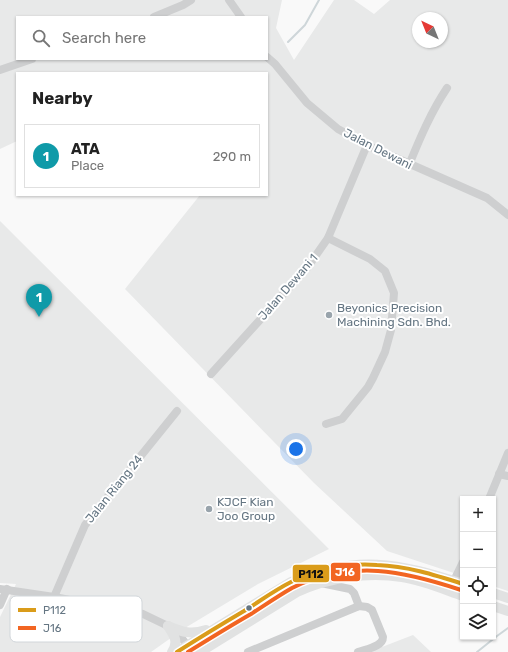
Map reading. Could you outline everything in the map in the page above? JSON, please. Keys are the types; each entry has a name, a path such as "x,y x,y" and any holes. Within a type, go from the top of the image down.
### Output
{"main road":[{"path":"177,652 190,649 216,628 291,582 307,575 334,568 379,564 404,567 426,572 458,582"},
{"path":"203,651 297,592 321,583 359,576 380,575 402,577 424,582 460,595"},
{"path":"496,594 508,598"},
{"path":"496,607 508,611"},
{"path":"168,626 182,632 194,634 216,628"},
{"path":"168,626 176,641 175,648 172,652"}],"street":[{"path":"156,16 191,0"},
{"path":"229,0 240,16"},
{"name":"Jalan Dewani","path":"268,58 275,64 307,103 323,118 338,128 367,145 486,198 508,215"},
{"path":"0,70 29,60"},
{"path":"409,164 422,132 437,103 447,88"},
{"name":"Jalan Dewani 1","path":"211,374 308,268 328,238 367,145"},
{"path":"326,424 342,419 368,387 373,378 385,352 391,330 394,293 385,271 370,259 328,238"},
{"name":"Jalan Riang 24","path":"54,596 85,525 177,411"},
{"path":"490,496 508,453"},
{"path":"500,474 508,476"},
{"path":"449,591 458,582 462,568"},
{"path":"321,583 350,589 354,593 359,606"},
{"path":"1,602 3,589 54,596"},
{"path":"248,652 359,606 367,607 372,610 383,637 383,641 381,644 358,652"},
{"path":"142,614 168,626 181,637 190,649"}],"shaded area":[{"path":"0,0 282,0 276,28 294,60 334,0 354,0 374,14 390,0 508,0 508,591 496,587 496,496 460,496 460,575 387,551 314,483 125,289 199,196 268,196 268,72 16,72 16,141 0,149"},
{"path":"0,221 329,549 258,584 185,628 151,652 0,652 0,617 10,596 10,642 142,642 142,596 10,596 16,584 0,583"},
{"path":"413,635 431,652 369,652"}],"waterway":[{"path":"288,42 305,25 319,0"},
{"path":"477,652 508,628"}],"transit line":[{"name":"P112","path":"177,652 285,585 301,577 322,570 355,565 399,567 442,577 460,583"},
{"name":"J16","path":"188,652 292,588 323,576 356,571 389,572 420,578 460,590"}],"place":[{"name":"Beyonics Precision Machining Sdn. Bhd.","path":"329,315"},
{"name":"ATA","path":"39,317"},
{"name":"KJCF Kian Joo Group","path":"209,509"}]}
